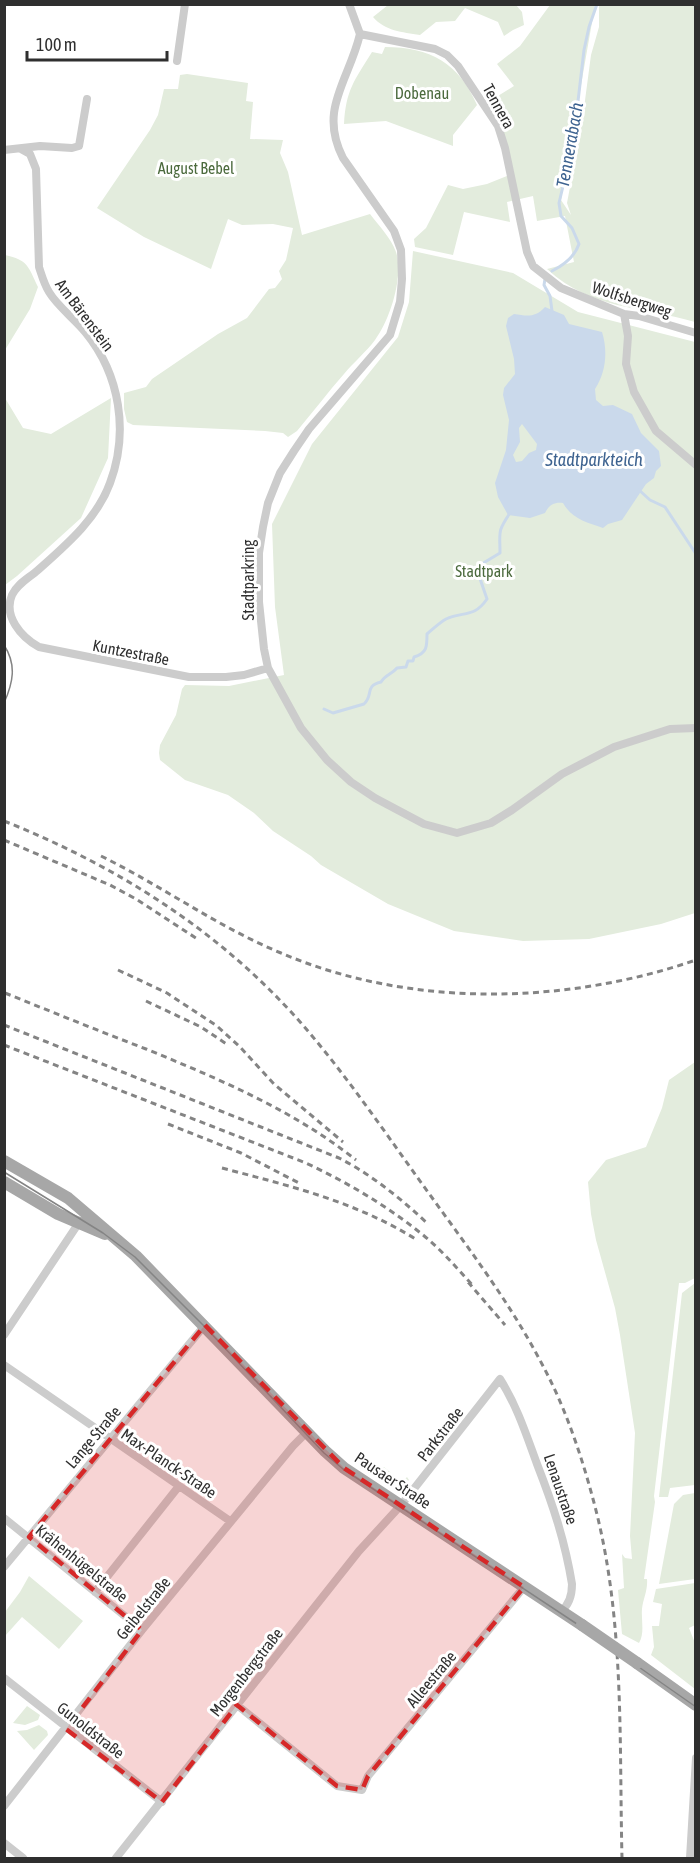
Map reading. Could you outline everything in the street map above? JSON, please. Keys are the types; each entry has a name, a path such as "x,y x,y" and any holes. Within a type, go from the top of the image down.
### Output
{"main road":[{"name":"Pausaer Straße","path":"4,1161 68,1198 82,1217 112,1237 159,1277 344,1468 582,1625 696,1704"},
{"name":"Pausaer Straße","path":"4,1182 58,1214 82,1217"}],"street":[{"path":"177,61 185,4"},
{"path":"349,4 360,34"},
{"name":"Tennera","path":"360,34 435,49 447,55 458,66 488,109 501,137 530,261 533,266 561,288"},
{"name":"Stadtparkring","path":"360,34 353,60 332,112 334,129 337,146 343,158 394,231 401,250 400,303 390,334 304,436 280,473 268,502 259,553 259,602 268,668 301,728 327,760 351,782 424,825 457,833 491,823 562,774 614,747 670,729 696,728"},
{"path":"4,150 40,146 72,148 79,146 87,99"},
{"name":"Am Bärenstein","path":"10,607 12,596 20,583 67,544 85,526 101,503 110,484 120,443 116,391 100,353 85,332 50,294 43,280 39,267 36,169 30,154 21,148"},
{"name":"Wolfsbergweg","path":"561,288 624,314 639,316 696,333"},
{"path":"624,314 628,336 626,364 634,393 656,431 696,465"},
{"name":"Kuntzestraße","path":"10,607 14,623 23,636 39,647 189,677 244,675 268,668"},
{"path":"4,1335 82,1217"},
{"name":"Lange Straße","path":"4,1567 205,1325"},
{"name":"Max-Planck-Straße","path":"4,1365 230,1521"},
{"name":"Parkstraße","path":"401,1506 500,1379"},
{"name":"Lenaustraße","path":"500,1379 525,1426 560,1524 573,1584 567,1605 561,1611"},
{"name":"Geibelstraße","path":"4,1806 230,1521 307,1432"},
{"path":"95,1592 179,1486"},
{"name":"Morgenbergstraße","path":"116,1858 359,1551 401,1506"},
{"name":"Krähenhügelstraße","path":"4,1518 142,1630"},
{"name":"Alleestraße","path":"237,1705 337,1786 362,1790 368,1776 524,1587"},
{"name":"Gunoldstraße","path":"4,1678 66,1729 162,1802"},
{"path":"690,1858 696,1758"},
{"path":"4,1843 23,1858"}],"highlighted area":[{"path":"205,1325 344,1468 524,1587 368,1776 362,1790 337,1786 237,1705 162,1802 66,1729 142,1630 29,1537"}],"green space":[{"path":"388,5 516,5 522,12 524,25 504,36 498,22 465,8 455,21 436,22 420,35 400,32 378,22 373,17"},
{"path":"550,5 595,5 561,200 571,215 567,203 582,123 591,55 599,27 599,5 695,5 695,322 599,300 564,282 547,269 574,262 565,216 537,221 533,196 507,202 510,222 464,212 453,255 415,247 414,239 426,228 448,185 463,189 487,184 514,173 500,124 488,102 514,86 497,64 520,46"},
{"name":"Dobenau","path":"385,47 416,50 441,60 452,68 470,90 477,105 453,135 453,146 386,121 344,124 349,94 356,79 372,52 382,54"},
{"name":"August Bebel","path":"187,74 248,83 246,101 253,102 250,139 283,140 280,153 288,172 302,235 370,214 388,237 396,252 397,285 381,331 297,431 288,437 283,433 265,431 133,425 127,422 124,393 146,387 152,379 218,334 247,318 269,289 275,288 282,279 279,271 286,260 293,228 273,224 242,225 228,219 211,269 144,237 97,208 150,130 158,115 164,89 178,89 180,75"},
{"name":"Stadtpark","path":"413,251 513,273 578,312 695,342 695,913 661,924 589,939 523,941 454,931 388,904 321,865 228,795 185,780 160,760 160,745 176,715 185,685 229,686 284,675 275,607 272,524 312,444 398,337 409,302"},
{"path":"5,255 23,262 38,287 30,309 5,350"},
{"path":"5,398 23,428 51,434 111,398 108,458 81,518 5,585"},
{"path":"695,1062 695,1278 679,1283 655,1502 644,1579 647,1579 647,1583 642,1609 642,1635 639,1643 622,1634 618,1590 624,1588 622,1554 625,1558 632,1559 630,1536 635,1433 615,1308 596,1240 588,1182 606,1160 646,1147 662,1108 669,1080"},
{"path":"695,1283 695,1485 670,1488 668,1497 659,1497 682,1293"},
{"path":"384,1467 402,1482 407,1477 409,1480 400,1488 379,1474"},
{"path":"695,1493 695,1579 659,1584 674,1504 683,1495"},
{"path":"58,1547 101,1580 96,1584 56,1553"},
{"path":"29,1576 83,1621 59,1649 22,1617 5,1636 5,1612"},
{"path":"695,1583 695,1625 689,1628 695,1643 695,1689 651,1655 654,1647 652,1626 659,1626 662,1604 653,1602 656,1589"},
{"path":"27,1706 40,1715 38,1720 25,1725 13,1723"},
{"path":"39,1725 47,1731 48,1735 34,1750 17,1731"}],"water":[{"name":"Stadtparkteich","path":"545,307 564,315 569,324 602,332 605,361 602,376 595,389 596,400 603,406 613,405 632,414 641,433 659,451 661,466 654,478 646,484 622,520 603,528 575,516 563,503 552,505 545,513 530,518 508,515 498,497 495,483 506,450 509,420 503,395 504,388 515,374 506,326 508,318 514,314 531,315","holes":["522,424 537,444 536,450 529,453 522,461 516,462 513,455 520,442 519,428"]}],"waterway":[{"name":"Tennerabach","path":"552,271 568,260 579,244 572,228 561,216 559,203 573,144 584,50 597,4"},
{"name":"Tennerabach","path":"545,279 544,285 550,296 552,311"},
{"path":"639,490 650,500 665,507 696,554"},
{"name":"Tennerabach","path":"324,709 333,713 364,704 373,686 397,668 406,667 408,661 413,661 414,657 424,651 427,634 436,626 446,619 473,612 482,605 487,599 477,570 480,565 500,553 500,532 510,513"}],"tram line":[{"path":"4,645 12,667 10,688 4,703"},
{"path":"4,1172 103,1233 135,1257 324,1453 343,1469 583,1628 696,1707"}],"railway":[{"path":"4,821 87,859 164,904 236,959 270,990 319,1044 353,1087 477,1260 518,1322 543,1366 565,1414 578,1448 603,1543 611,1588 618,1677 622,1858"},
{"path":"4,840 110,885 199,940"},
{"path":"101,856 258,943 330,971 381,984 434,991 487,994 541,992 594,986 646,975 696,960"},
{"path":"118,970 167,993 217,1026 274,1084 343,1142"},
{"path":"5,993 228,1084 307,1126 356,1160"},
{"path":"146,1001 201,1027 228,1045"},
{"path":"4,1025 339,1158 385,1188 427,1223"},
{"path":"4,1045 321,1170 364,1194 426,1237 474,1287"},
{"path":"168,1124 241,1153 299,1183"},
{"path":"222,1168 347,1205 417,1240"},
{"path":"468,1282 505,1325"}]}
